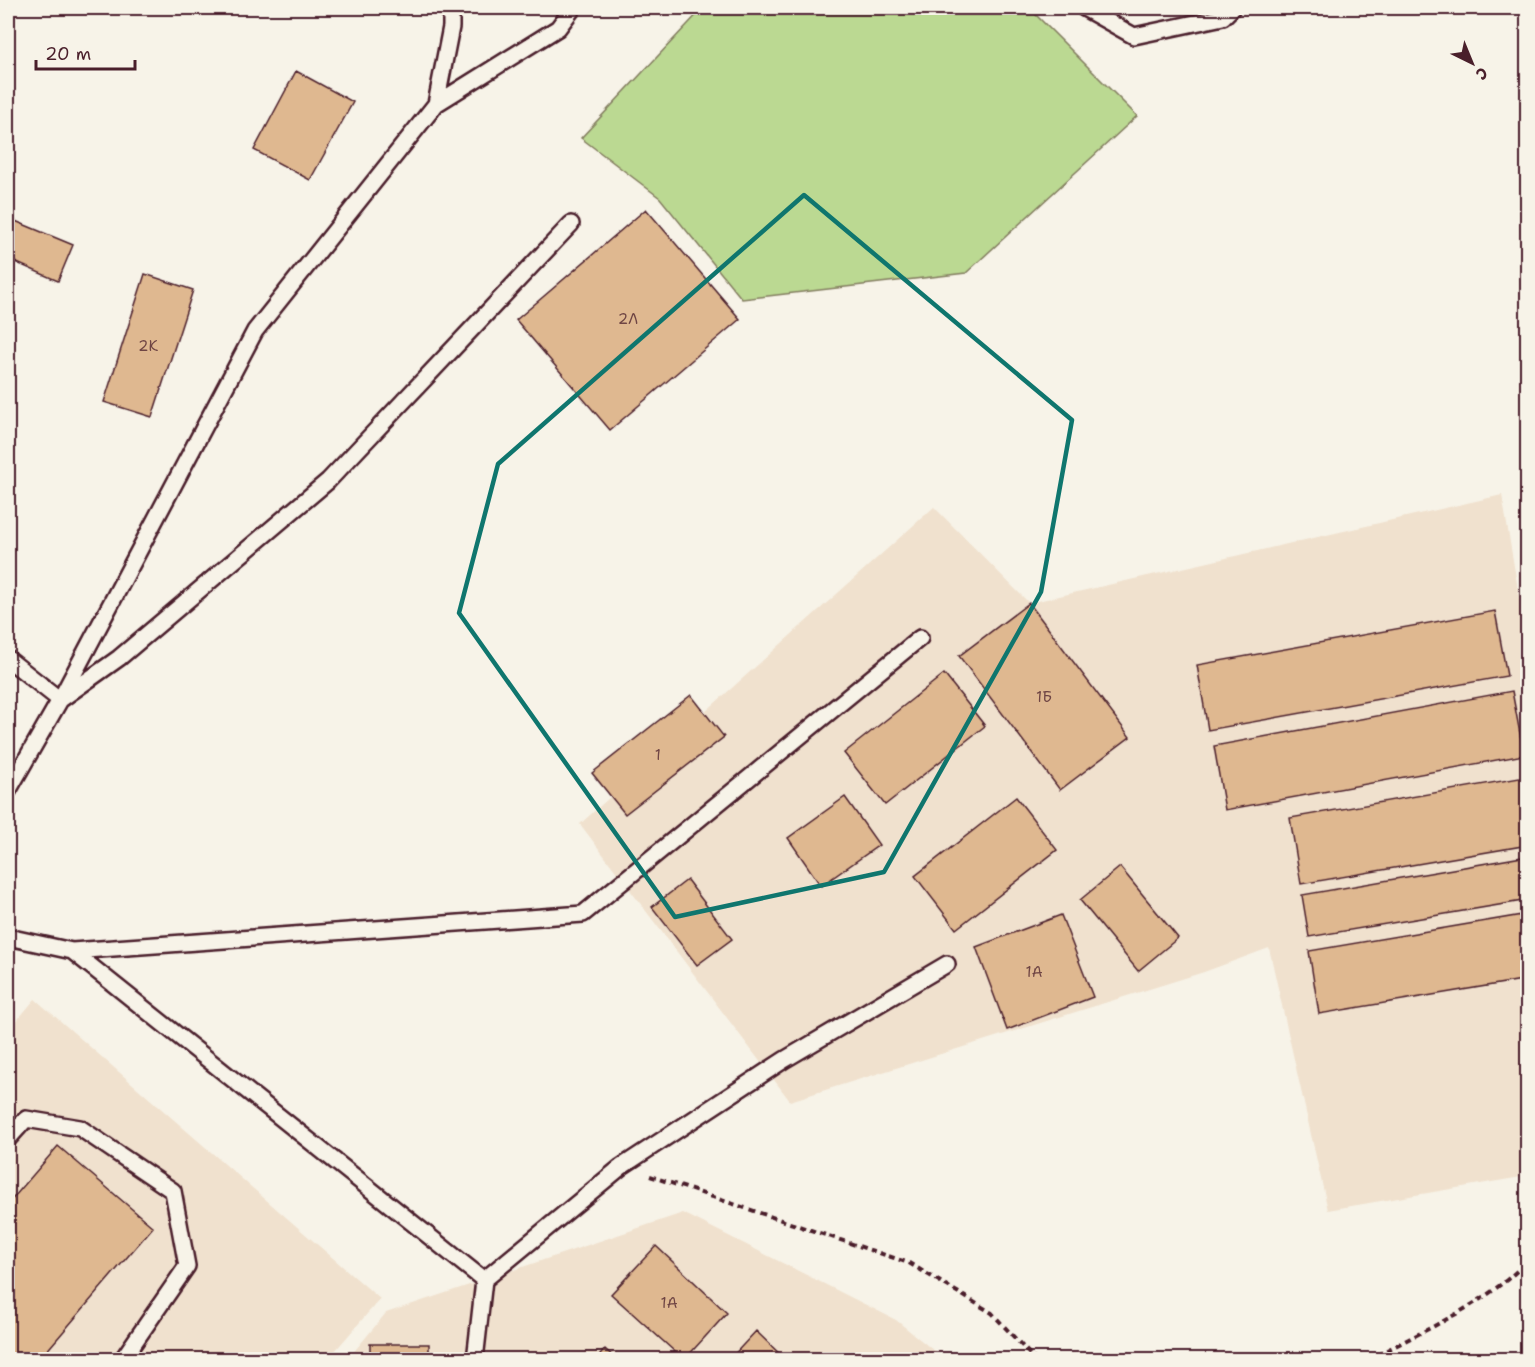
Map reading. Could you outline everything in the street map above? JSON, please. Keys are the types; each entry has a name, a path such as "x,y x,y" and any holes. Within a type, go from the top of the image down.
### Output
{"lane":[{"path":"436,104 451,27 451,8"},
{"path":"8,791 60,700 255,331 436,104 558,28 573,8"},
{"path":"1084,8 1134,36 1223,17 1232,8"},
{"path":"60,700 119,658 328,481 571,224"},
{"path":"8,937 72,951 583,914 920,639"},
{"path":"8,659 60,700"},
{"path":"72,951 484,1280"},
{"path":"475,1359 484,1280 621,1167 784,1060 946,964"},
{"path":"8,1139 26,1119 80,1128 172,1191 187,1266 122,1359"}],"path":[{"path":"621,1167 909,1263 992,1313 1035,1359"},
{"path":"1368,1359 1510,1280 1527,1260"}],"highlighted area":[{"path":"804,195 1072,420 1041,592 884,872 675,917 459,613 498,464"}],"shaded area":[{"path":"1502,495 1528,649 1527,1176 1328,1210 1269,948 1204,972 790,1101 580,824 934,507 1029,603"},
{"path":"35,999 380,1299 328,1359 8,1360 8,1031"},
{"path":"683,1213 896,1320 944,1359 347,1360 386,1313"}],"green space":[{"path":"703,8 1029,8 1137,116 966,273 742,299 660,198 581,138"}],"building":[{"path":"296,71 353,102 310,180 254,150"},
{"path":"646,209 740,319 610,430 516,320"},
{"path":"8,218 73,245 58,281 8,259"},
{"path":"145,274 193,290 152,417 104,402"},
{"path":"1029,603 1130,737 1060,790 959,656"},
{"path":"1495,611 1507,676 1208,730 1197,665"},
{"path":"944,674 985,726 885,805 844,753"},
{"path":"1512,691 1524,755 1225,810 1214,746"},
{"path":"691,695 724,737 625,814 592,773"},
{"path":"1525,777 1528,795 1528,845 1301,884 1290,818"},
{"path":"845,797 879,845 821,886 788,838"},
{"path":"1016,797 1057,850 956,929 915,876"},
{"path":"1528,856 1528,900 1309,937 1302,895"},
{"path":"1120,867 1178,938 1138,971 1080,900"},
{"path":"687,880 732,939 697,965 652,907"},
{"path":"1528,914 1528,979 1319,1014 1309,951"},
{"path":"1061,915 1093,997 1007,1030 976,947"},
{"path":"58,1146 153,1227 39,1360 11,1360 8,1356 8,1204"},
{"path":"656,1246 727,1313 684,1360 611,1294"},
{"path":"756,1331 786,1360 729,1360"},
{"path":"370,1344 429,1344 429,1360 370,1360"},
{"path":"605,1349 617,1360 596,1360"}]}
